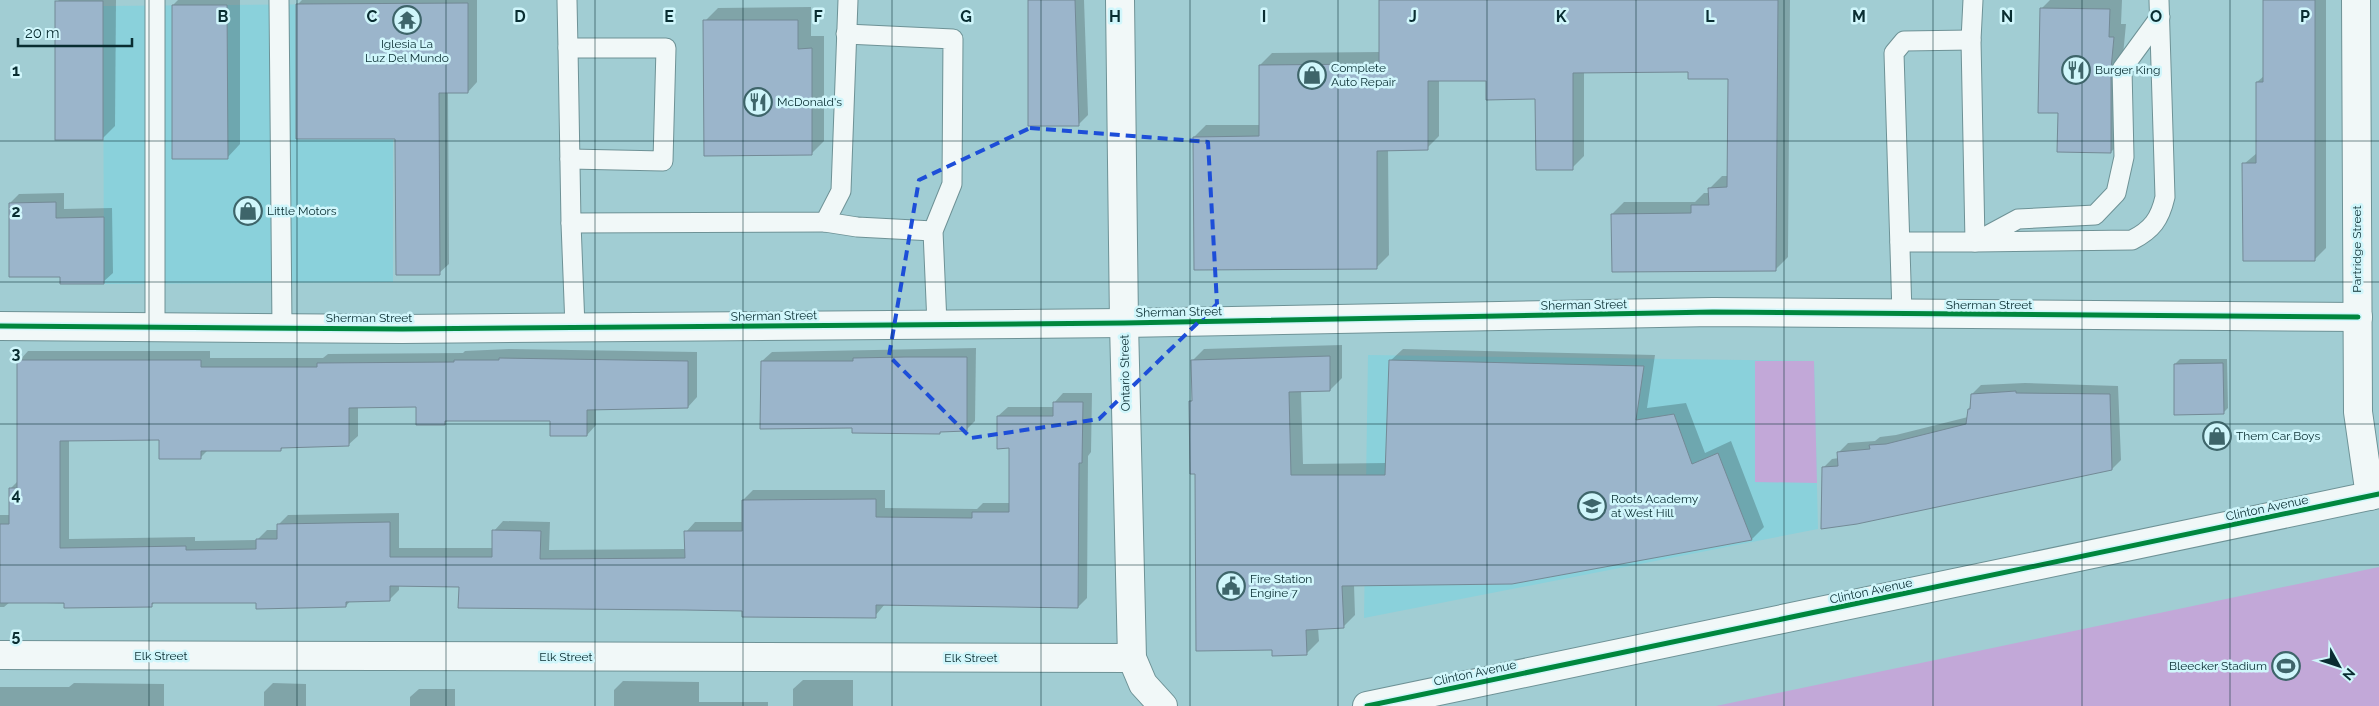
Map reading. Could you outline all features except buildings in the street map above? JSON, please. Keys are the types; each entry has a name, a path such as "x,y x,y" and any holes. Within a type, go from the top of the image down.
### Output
{"street":[{"name":"Ontario Street","path":"1120,0 1124,323 1132,658 1143,684 1164,706"},
{"name":"Partridge Street","path":"2356,0 2358,412 2374,495"},
{"name":"Sherman Street","path":"0,326 575,328 1124,323 1713,312 2358,318"},
{"name":"Clinton Avenue","path":"1367,706 2374,495"},
{"name":"Elk Street","path":"0,655 1132,658"}],"lane":[{"path":"155,0 155,327"},
{"path":"279,0 282,328"},
{"path":"568,0 571,223 575,328"},
{"path":"825,222 841,192 848,0"},
{"path":"1973,0 1975,242"},
{"path":"1900,242 2132,240 2153,226 2161,213 2165,197 2160,9"},
{"path":"1975,242 2018,219 2095,216 2116,193 2124,157 2122,69 2160,9"},
{"path":"846,34 953,39 952,184 934,231 937,324"},
{"path":"1902,314 1894,52 1904,41 1972,40"},
{"path":"568,48 666,48 663,161 570,159"},
{"path":"571,223 825,222 857,228 934,231"}],"highlighted area":[{"path":"1030,128 1208,142 1217,304 1099,419 971,438 889,356 919,180"}],"shaded area":[{"name":"Little Motors","path":"344,4 393,139 393,282 104,284 103,6"},
{"name":"Roots Academy at West Hill","path":"1368,355 1814,361 1818,529 1364,618"},
{"path":"1755,361 1814,361 1817,483 1755,482"},
{"path":"2379,567 2379,706 1716,706"}],"cycle path":[{"path":"0,326 402,329 1124,323 1713,312 2358,317"},
{"path":"1367,706 2379,494"}],"place":[{"name":"Iglesia La Luz Del Mundo","path":"407,20"},
{"name":"Burger King","path":"2076,70"},
{"name":"Complete Auto Repair","path":"1312,75"},
{"name":"McDonald's","path":"758,102"},
{"name":"Little Motors","path":"248,211"},
{"name":"Them Car Boys","path":"2217,436"},
{"name":"Roots Academy at West Hill","path":"1592,506"},
{"name":"Fire Station Engine 7","path":"1231,586"},
{"name":"Bleecker Stadium","path":"2286,666"}]}
